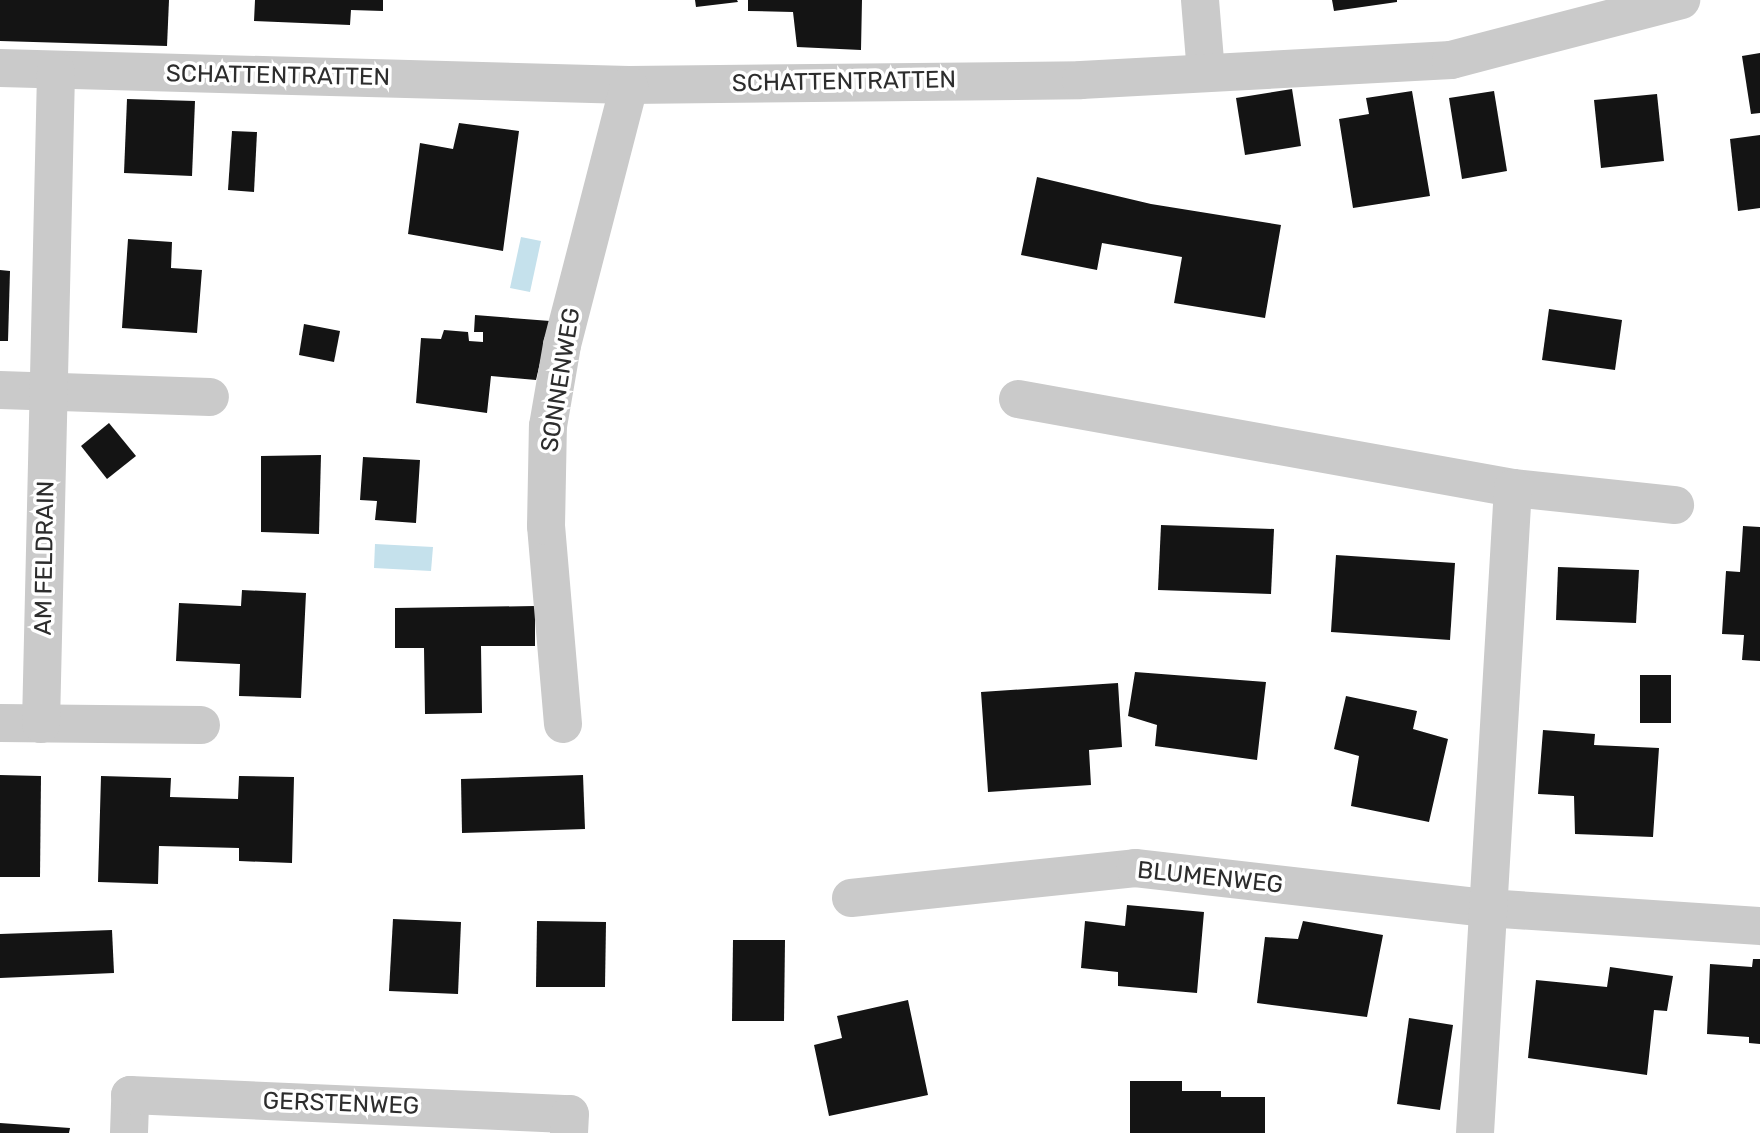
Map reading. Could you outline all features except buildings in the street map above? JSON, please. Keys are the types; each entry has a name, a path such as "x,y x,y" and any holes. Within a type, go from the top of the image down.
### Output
{"street":[{"path":"1200,0 1206,73"},
{"name":"SCHATTENTRATTEN","path":"0,68 629,85 1082,80 1451,60 1681,0"},
{"name":"AM FELDRAIN","path":"41,724 56,71"},
{"name":"SONNENWEG","path":"563,724 546,526 548,426 562,345 629,85"},
{"path":"0,390 210,397"},
{"path":"1018,399 1513,488 1675,505"},
{"path":"1475,1133 1513,488"},
{"path":"0,723 201,725"},
{"name":"BLUMENWEG","path":"850,898 1135,868 1487,908 1760,926"},
{"name":"GERSTENWEG","path":"129,1133 130,1095 570,1114 569,1133"}],"water":[{"path":"521,237 541,241 530,292 510,288"},
{"path":"375,544 433,547 431,571 374,568"}]}
